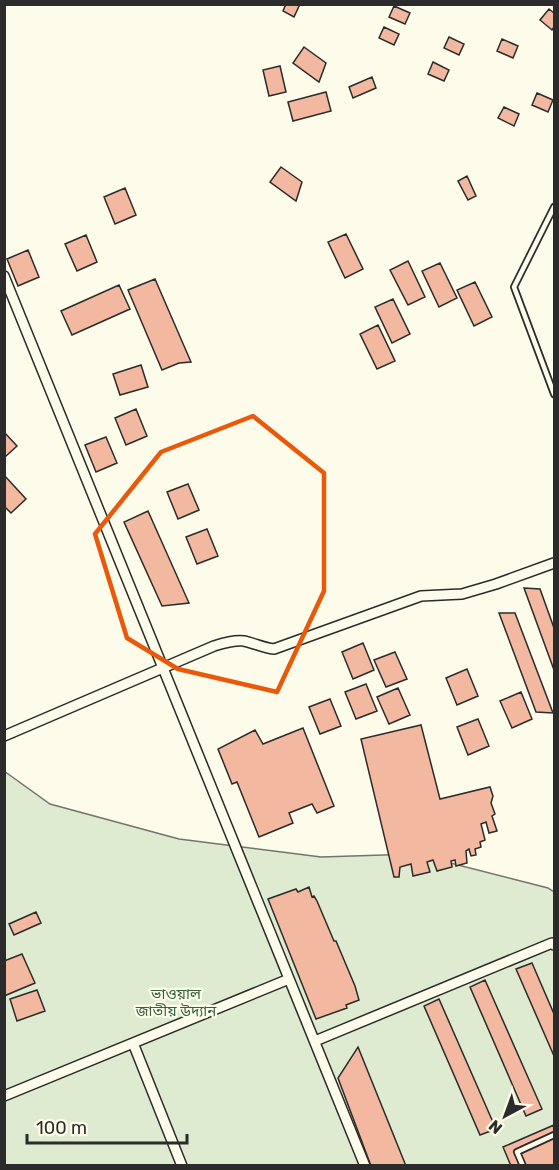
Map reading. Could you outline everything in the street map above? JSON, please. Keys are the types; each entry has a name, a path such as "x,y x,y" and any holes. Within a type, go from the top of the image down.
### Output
{"street":[{"path":"4,276 365,1166"},
{"path":"4,736 214,646 244,641 262,648 274,649 421,596 462,594 555,563"},
{"path":"315,1041 552,943 555,945"},
{"path":"4,1096 289,979"},
{"path":"133,1043 182,1166"}],"lane":[{"path":"555,207 514,287 555,394"},
{"path":"523,1166 517,1152 555,1135"}],"highlighted area":[{"path":"253,416 324,473 324,591 277,692 178,669 127,638 95,534 161,452"}],"green space":[{"name":"ভাওয়াল জাতীয় উদ্যান","path":"4,771 50,804 179,839 321,857 415,854 548,888 554,892 554,1165 5,1165"}],"building":[{"path":"286,4 300,4 294,17 283,11"},
{"path":"394,6 410,13 405,24 389,17"},
{"path":"549,9 554,13 552,30 540,20"},
{"path":"384,27 399,34 394,45 379,38"},
{"path":"449,37 464,44 459,55 444,48"},
{"path":"502,39 518,46 513,58 497,51"},
{"path":"304,47 326,63 319,82 293,63"},
{"path":"433,62 449,70 444,81 428,74"},
{"path":"280,66 286,92 269,96 263,70"},
{"path":"372,77 376,88 353,98 349,87"},
{"path":"326,92 331,111 293,121 288,102"},
{"path":"537,93 553,100 548,112 532,105"},
{"path":"504,107 519,114 514,126 498,118"},
{"path":"281,167 302,182 296,201 270,182"},
{"path":"467,176 476,196 468,200 458,181"},
{"path":"125,188 136,215 115,224 104,197"},
{"path":"346,234 363,269 345,278 328,242"},
{"path":"86,235 97,262 77,271 65,244"},
{"path":"28,250 39,277 18,286 7,259"},
{"path":"408,261 425,297 408,305 390,270"},
{"path":"440,263 457,298 439,307 422,271"},
{"path":"155,279 191,362 179,363 162,370 128,290"},
{"path":"475,282 492,317 474,326 457,290"},
{"path":"119,285 130,309 72,335 61,311"},
{"path":"393,299 410,334 392,343 375,307"},
{"path":"378,325 395,361 377,369 360,334"},
{"path":"141,365 148,387 120,395 113,374"},
{"path":"136,409 147,436 126,445 115,418"},
{"path":"4,432 17,446 5,457 4,456"},
{"path":"106,437 117,463 96,472 85,445"},
{"path":"4,475 26,499 11,513 4,506"},
{"path":"188,484 199,510 178,519 167,492"},
{"path":"148,511 189,603 162,606 124,522"},
{"path":"207,529 218,556 197,564 186,537"},
{"path":"524,588 540,589 554,628 554,670"},
{"path":"499,613 515,613 553,713 536,712"},
{"path":"363,643 374,670 353,679 342,652"},
{"path":"395,652 407,679 386,687 374,660"},
{"path":"467,669 478,696 457,705 446,678"},
{"path":"366,684 377,711 356,719 345,692"},
{"path":"398,688 410,715 389,724 377,697"},
{"path":"521,692 532,719 512,728 500,701"},
{"path":"330,699 341,726 320,734 309,707"},
{"path":"478,719 489,746 468,755 457,727"},
{"path":"421,725 440,799 490,787 493,796 491,803 495,814 492,816 497,831 489,833 486,822 481,824 485,840 480,842 481,847 475,849 476,855 471,856 469,849 466,851 467,863 456,866 455,860 451,861 452,867 437,871 433,860 427,862 430,872 413,876 411,864 400,867 399,877 394,877 361,739"},
{"path":"303,728 334,806 317,813 312,804 289,813 293,823 259,837 237,782 232,784 218,749 255,730 263,744"},
{"path":"309,887 336,941 359,1000 346,1005 347,1008 316,1019 268,899"},
{"path":"36,912 41,923 14,935 9,924"},
{"path":"22,954 35,983 4,996 4,961"},
{"path":"532,963 554,1014 554,1056 516,969"},
{"path":"485,980 542,1109 526,1116 470,987"},
{"path":"37,990 45,1011 17,1021 10,999"},
{"path":"439,999 496,1129 480,1135 424,1006"},
{"path":"358,1047 406,1166 371,1166 338,1078"},
{"path":"554,1125 554,1166 511,1166 503,1147"}]}
